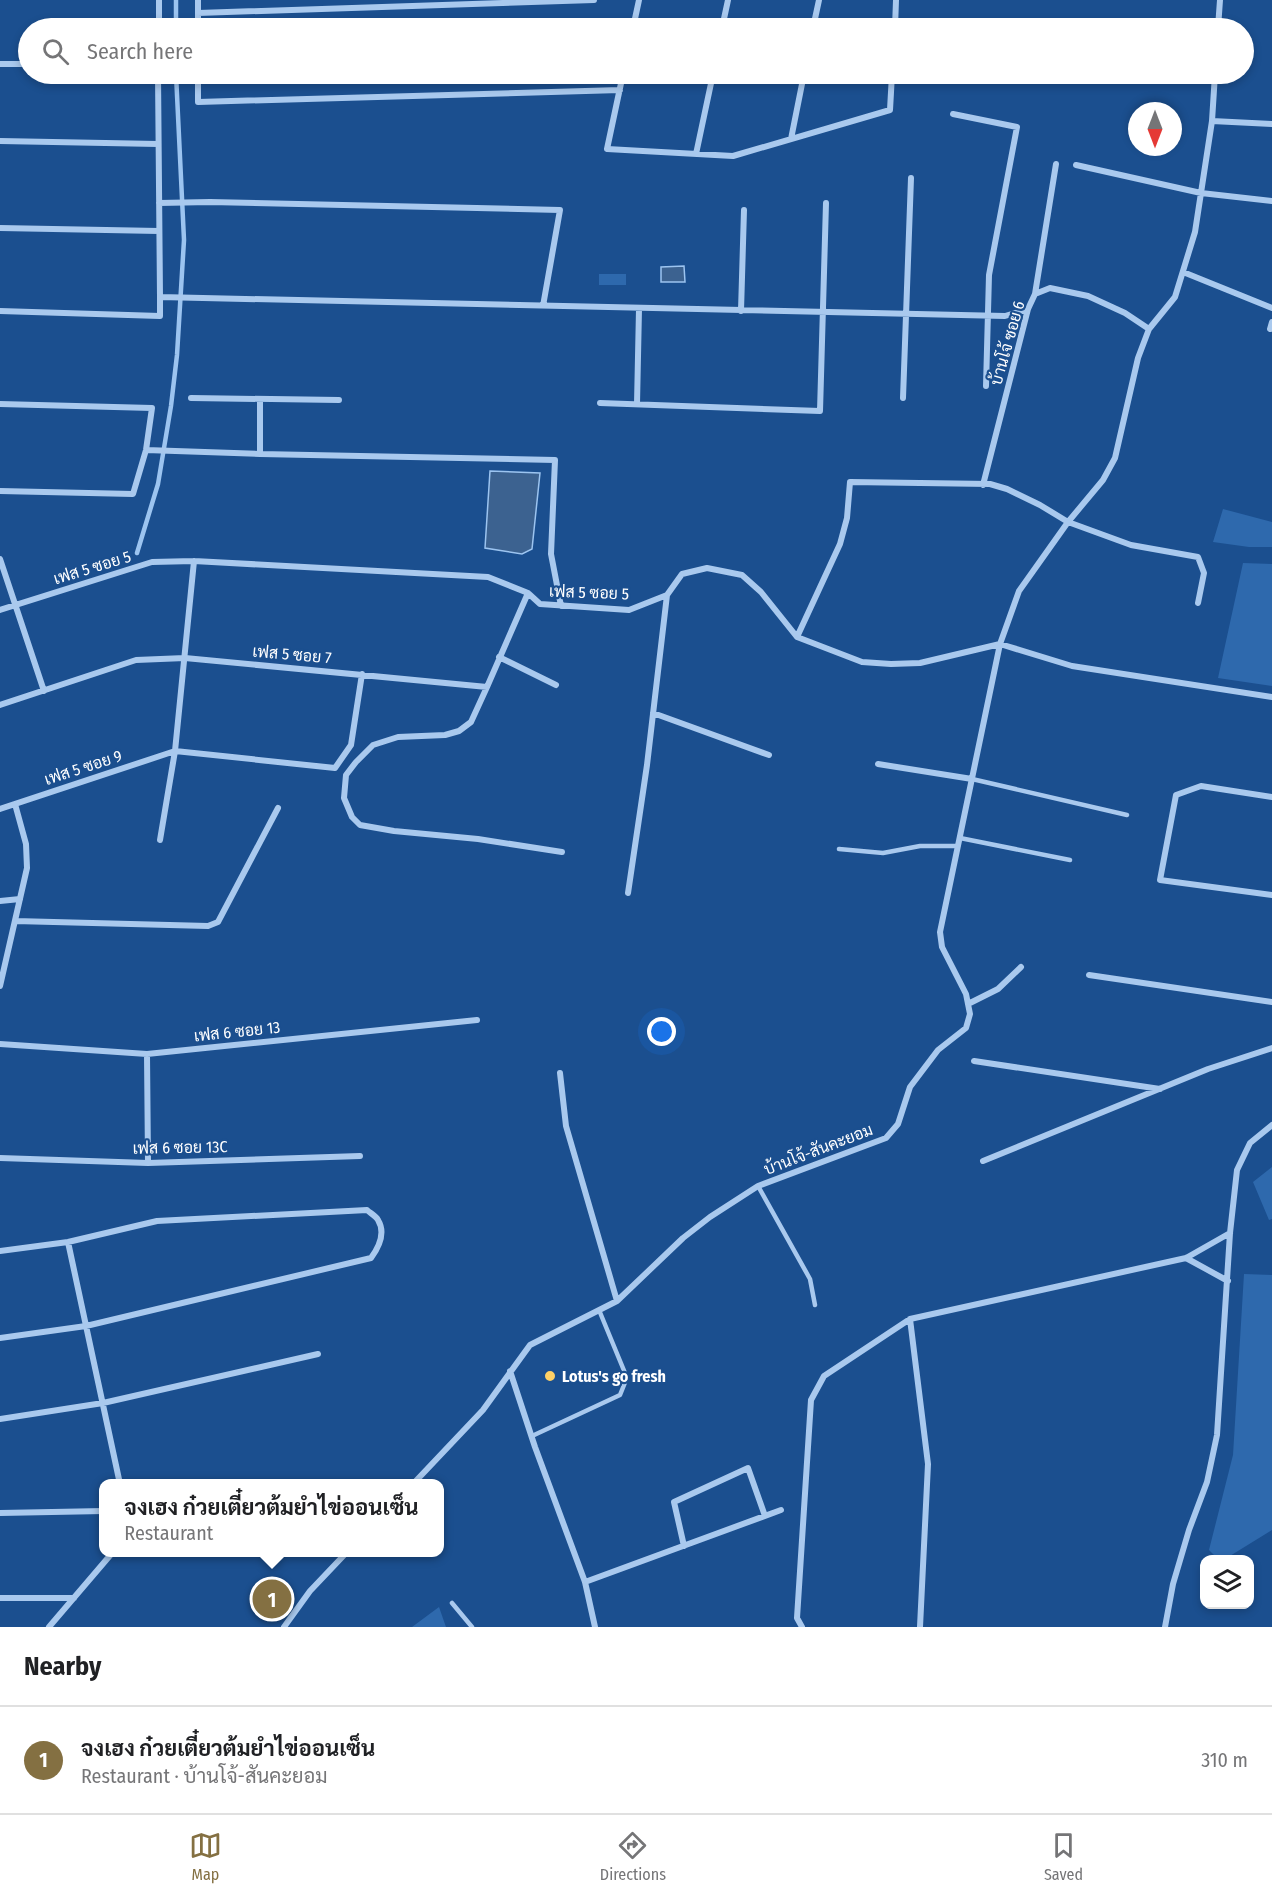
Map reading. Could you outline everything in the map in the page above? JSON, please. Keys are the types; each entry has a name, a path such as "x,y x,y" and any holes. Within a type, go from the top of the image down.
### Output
{"street":[{"path":"159,0 159,18"},
{"path":"198,0 198,18"},
{"path":"198,13 594,0"},
{"path":"635,18 639,0"},
{"path":"724,18 728,0"},
{"path":"815,18 819,0"},
{"path":"895,18 896,0"},
{"path":"1219,18 1220,0"},
{"path":"0,64 18,64"},
{"path":"0,311 160,316 158,84"},
{"path":"198,84 198,102 620,90"},
{"path":"621,84 607,149 733,156 890,110 891,84"},
{"path":"696,154 711,84"},
{"path":"791,139 802,84"},
{"path":"1021,967 998,989 968,1004 966,994 942,947 940,932 1000,644 1019,591 1068,522 1103,480 1115,458 1138,358 1149,329 1175,297 1195,232 1212,121 1214,84"},
{"path":"953,114 1017,127 989,275 986,386"},
{"path":"1212,121 1272,124"},
{"path":"0,141 158,144"},
{"path":"1035,294 1056,164"},
{"path":"1076,165 1201,193 1272,201"},
{"path":"903,398 911,178"},
{"path":"159,203 560,210 543,306"},
{"path":"600,403 820,411 826,203"},
{"path":"741,311 744,210"},
{"path":"0,228 159,231"},
{"path":"1182,272 1272,308"},
{"name":"บ้านโจ้ ซอย 6","path":"983,485 1028,309 1035,294 1050,288 1088,296 1125,313 1149,329"},
{"path":"160,297 989,316 1005,316 1028,309"},
{"path":"637,404 639,309"},
{"path":"191,398 339,400"},
{"path":"260,399 260,454"},
{"path":"0,404 152,408 146,450 134,494 0,491"},
{"path":"146,450 555,460 551,554 561,606"},
{"path":"797,636 840,544 847,518 850,482 990,484 1007,489 1041,505 1068,522 1131,545 1198,557 1204,573 1198,603"},
{"path":"0,559 44,691"},
{"path":"160,840 175,751 194,561"},
{"name":"เฟส 5 ซอย 5","path":"0,610 152,562 194,561 488,577 528,593 540,604 629,610 667,595 682,574 707,568 742,575 761,592 797,636 862,662 920,663 1000,644"},
{"path":"528,593 471,722 459,731 445,735 398,737 373,745 346,775 344,798 352,817 360,825 562,852"},
{"path":"628,893 647,765 667,595"},
{"path":"1000,644 1072,666 1272,697"},
{"path":"499,657 556,685"},
{"name":"เฟส 5 ซอย 7","path":"0,705 135,660 185,658 487,687"},
{"path":"175,751 335,768 351,745 362,674"},
{"path":"653,713 769,755"},
{"name":"เฟส 5 ซอย 9","path":"0,809 175,751"},
{"path":"878,764 972,779"},
{"path":"1272,797 1201,786 1176,795 1160,880 1272,895"},
{"path":"0,986 27,868 26,844 15,804"},
{"path":"15,921 208,926 218,922 278,808"},
{"path":"0,901 20,899"},
{"path":"1089,975 1272,1002"},
{"name":"บ้านโจ้-สันคะยอม","path":"418,1479 483,1410 530,1345 617,1301 683,1238 710,1216 758,1186 886,1138 898,1124 910,1087 938,1050 966,1028 970,1014 968,1004"},
{"name":"เฟส 6 ซอย 13","path":"0,1044 147,1054 477,1020"},
{"path":"983,1161 1208,1069 1272,1047"},
{"path":"147,1054 148,1163"},
{"path":"974,1061 1161,1089"},
{"path":"560,1073 566,1126 617,1301"},
{"path":"1165,1627 1173,1584 1189,1530 1207,1482 1217,1435 1230,1233 1237,1170 1250,1143 1272,1125"},
{"name":"เฟส 6 ซอย 13C","path":"0,1158 148,1163 360,1156"},
{"path":"0,1251 68,1242 157,1221 366,1210 378,1219 382,1234 380,1246 371,1258 86,1326 0,1338"},
{"path":"802,1627 796,1618 811,1400 824,1376 910,1319 1185,1258 1230,1233"},
{"path":"68,1242 119,1479"},
{"path":"1185,1258 1228,1281"},
{"path":"910,1319 928,1464 920,1627"},
{"path":"0,1419 103,1403 318,1354"},
{"path":"510,1371 585,1582 595,1627"},
{"path":"684,1546 674,1502 748,1468 765,1516"},
{"path":"585,1582 781,1510"},
{"path":"0,1513 99,1511"},
{"path":"49,1627 109,1557"},
{"path":"284,1627 310,1591 342,1557"},
{"path":"0,1598 74,1598"}],"lane":[{"path":"972,779 1127,815"},
{"path":"960,838 1070,860"},
{"path":"839,849 883,853 921,846 958,846"},
{"path":"758,1186 810,1279 815,1305"},
{"path":"532,1436 620,1395 626,1380 625,1373 599,1310"},
{"path":"452,1603 472,1627"}],"shaded area":[{"path":"684,266 685,282 661,282 661,267"},
{"path":"599,274 626,274 626,285 599,285"},
{"path":"490,471 540,473 532,549 522,554 485,548"},
{"path":"1223,509 1272,522 1272,547 1249,547 1213,542"},
{"path":"1243,563 1272,564 1272,686 1218,678"},
{"path":"1272,1167 1272,1219 1269,1220 1253,1182"},
{"path":"1244,1274 1272,1275 1272,1530 1231,1555 1214,1555 1209,1550 1233,1455"},
{"path":"439,1607 446,1627 412,1627"}],"waterway":[{"path":"176,0 176,18"},
{"path":"137,553 158,484 177,355 184,240 176,84"}],"place":[{"name":"Lotus's go fresh","path":"550,1376"},
{"name":"จงเฮง ก๋วยเตี๋ยวต้มยำไข่ออนเซ็น","path":"272,1599"}]}
